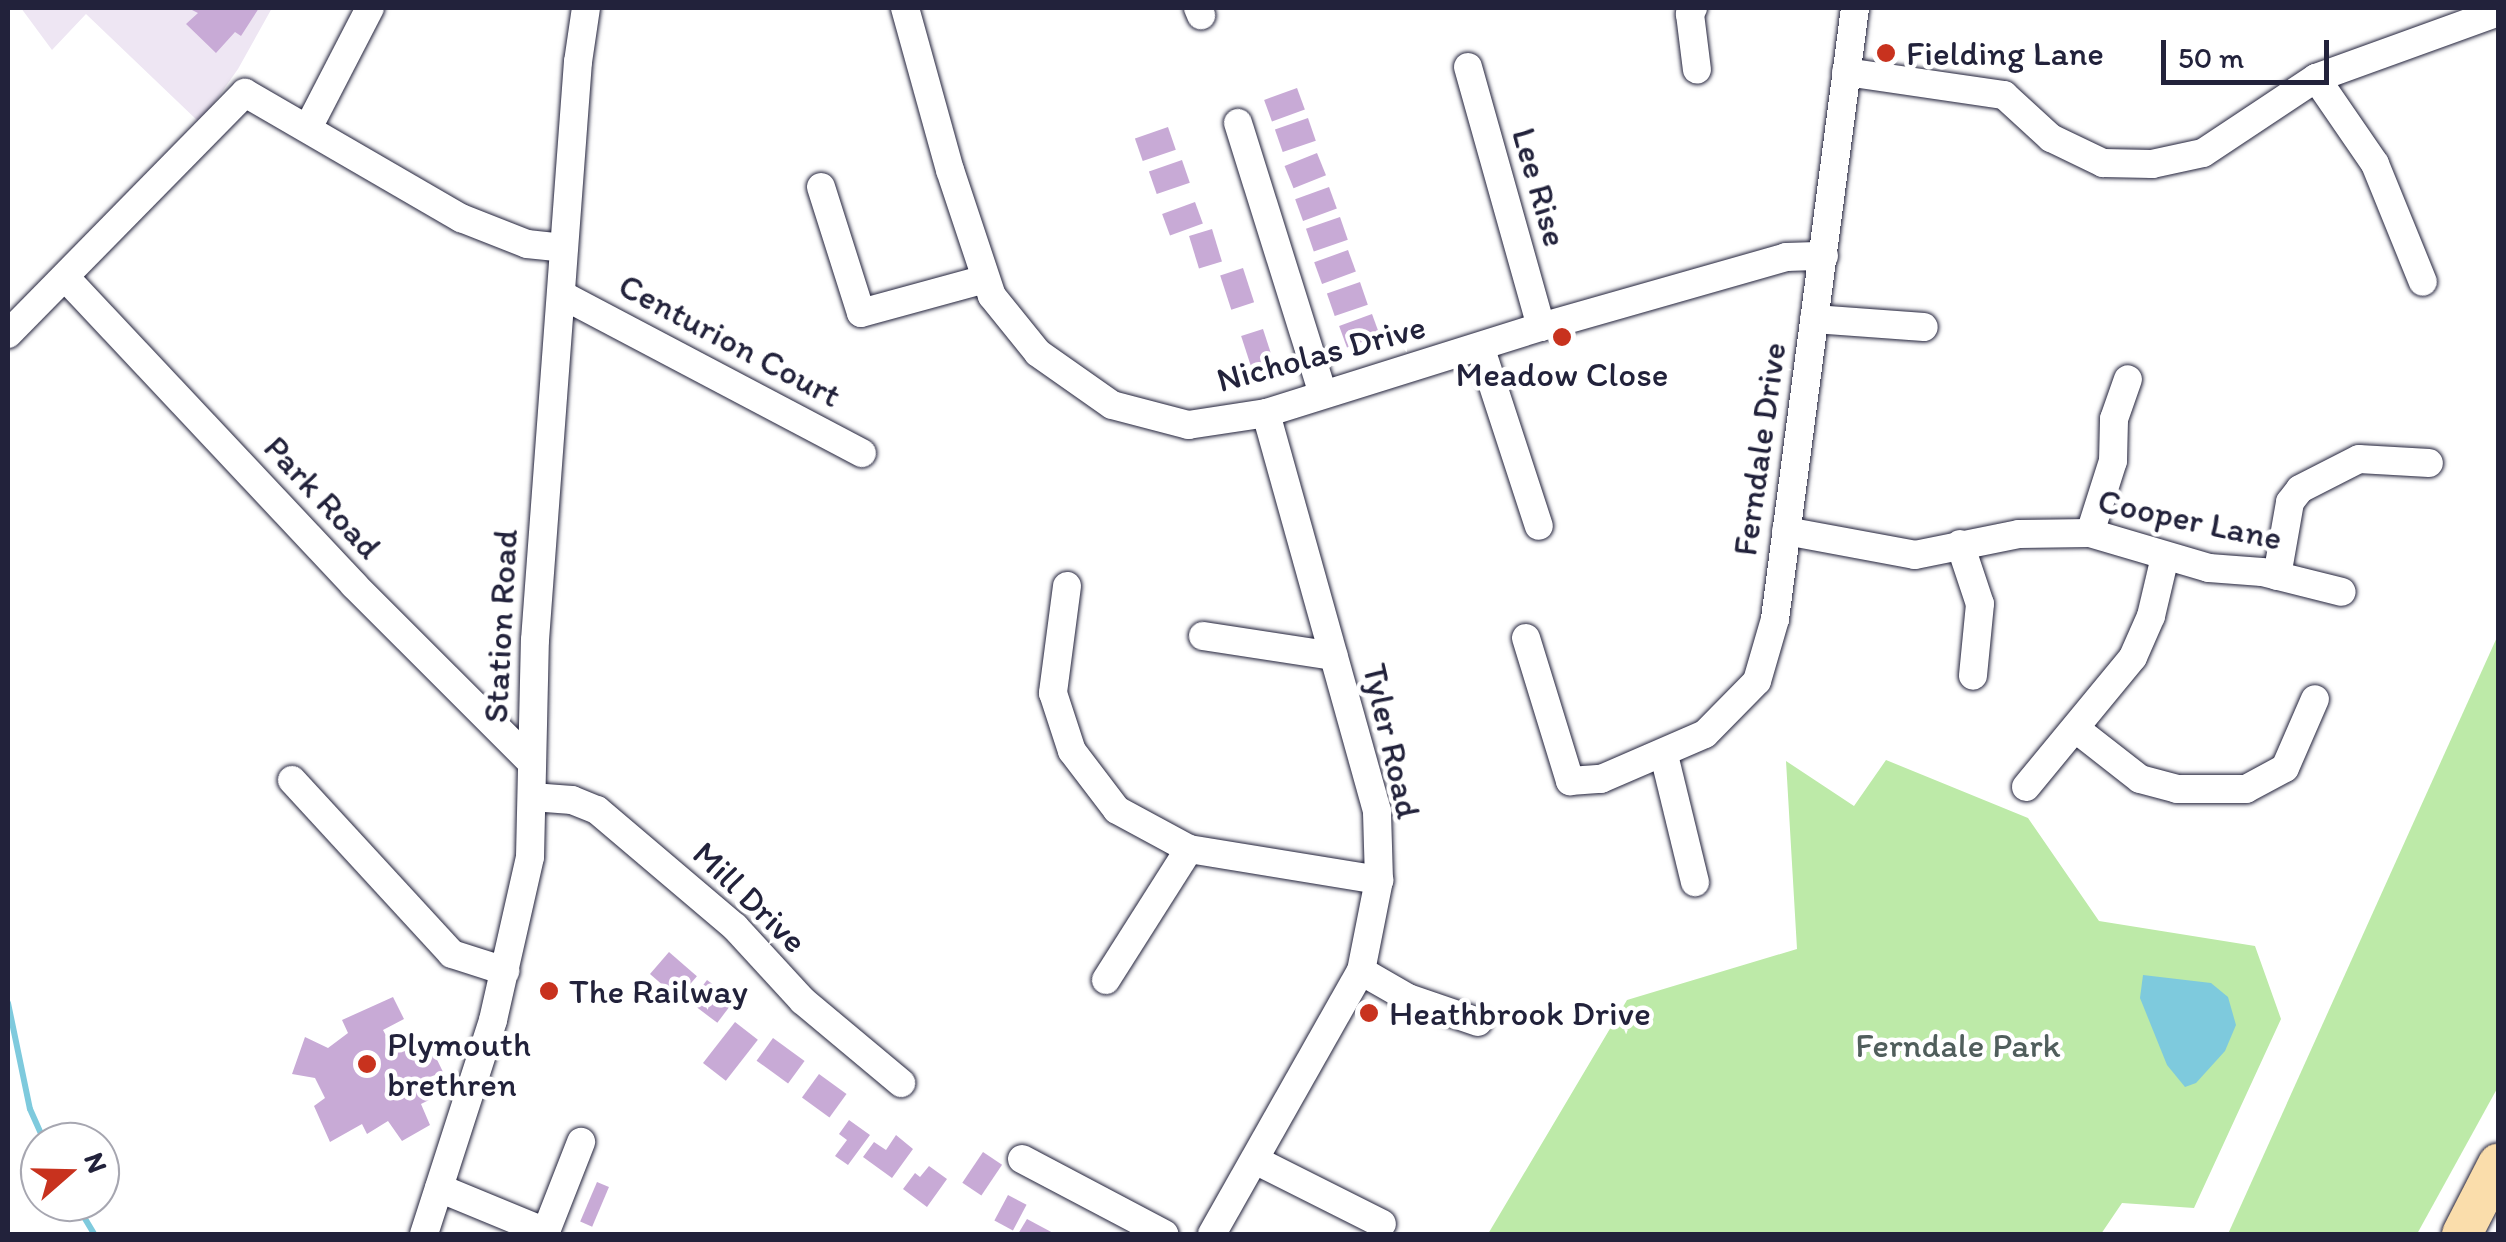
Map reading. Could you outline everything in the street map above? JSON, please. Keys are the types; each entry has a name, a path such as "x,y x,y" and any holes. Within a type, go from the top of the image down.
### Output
{"highway":[{"path":"2462,1234 2498,1164"}],"street":[{"path":"308,128 370,8"},
{"name":"Station Road","path":"424,1234 505,971 528,877 535,640 578,62 586,8"},
{"name":"Nicholas Drive","path":"906,8 992,296 1038,354 1112,405 1188,425 1266,414 1541,327 1786,257 1824,256"},
{"path":"1693,8 1690,14 1697,70"},
{"name":"Ferndale Drive","path":"1526,638 1570,781 1602,780 1705,734 1757,682 1775,619 1855,8"},
{"path":"1846,72 2004,95 2051,138 2103,163 2152,164 2204,152 2316,78 2498,12"},
{"name":"Lee Rise","path":"1468,67 1541,327"},
{"path":"2316,78 2374,164 2423,282"},
{"path":"8,334 244,93 461,218 527,244 564,248"},
{"path":"1238,123 1323,394"},
{"path":"821,187 861,313 985,280"},
{"name":"Park Road","path":"66,278 354,585 531,762"},
{"name":"Centurion Court","path":"562,294 862,452"},
{"path":"1814,319 1924,327"},
{"path":"1480,349 1539,526"},
{"path":"2090,533 2113,462 2114,418 2128,379"},
{"name":"Tyler Road","path":"1212,1234 1361,971 1379,880 1377,811 1266,414"},
{"path":"2277,576 2290,502 2300,489 2359,459 2430,464"},
{"name":"Cooper Lane","path":"1786,531 1915,556 2019,534 2090,533 2210,568 2277,576 2342,592"},
{"path":"1960,544 1980,604 1973,676"},
{"path":"2026,787 2133,658 2151,616 2165,557"},
{"path":"1068,586 1054,693 1072,751 1117,810 1188,849 1379,880"},
{"path":"1204,636 1333,656"},
{"path":"2076,729 2140,778 2177,790 2246,789 2285,768 2315,699"},
{"path":"1664,755 1695,882"},
{"path":"292,780 452,954 505,971"},
{"name":"Mill Drive","path":"532,797 572,800 598,810 735,926 803,1001 901,1082"},
{"path":"1106,980 1188,849"},
{"path":"1361,971 1408,998 1478,1022"},
{"path":"439,1188 546,1233 581,1142"},
{"path":"1022,1159 1164,1234"},
{"path":"1255,1160 1382,1224"}],"shaded area":[{"path":"21,8 272,8 238,69 200,123 86,14 52,50"}],"green space":[{"path":"2498,635 2498,1087 2417,1234 2228,1234"},
{"name":"Ferndale Park","path":"1886,760 2028,818 2099,921 2255,946 2281,1019 2194,1208 2122,1203 2101,1234 1488,1234 1627,1000 1797,949 1786,761 1854,806"}],"water":[{"path":"2143,975 2211,983 2228,997 2236,1025 2225,1051 2196,1083 2185,1087 2167,1065 2140,998"}],"building":[{"path":"188,8 259,8 241,36 235,32 216,53 186,24 198,13"},
{"path":"1297,88 1305,110 1272,122 1264,100"},
{"path":"1308,118 1316,141 1283,152 1275,129"},
{"path":"1168,127 1176,150 1143,161 1135,138"},
{"path":"1317,153 1326,175 1294,188 1285,166"},
{"path":"1182,160 1190,183 1157,194 1149,171"},
{"path":"1329,187 1337,209 1303,221 1295,199"},
{"path":"1195,202 1203,224 1170,236 1162,214"},
{"path":"1340,217 1348,240 1314,251 1306,229"},
{"path":"1212,229 1222,262 1199,269 1189,236"},
{"path":"1348,250 1356,272 1322,284 1314,262"},
{"path":"1243,268 1254,302 1231,310 1220,275"},
{"path":"1360,282 1368,305 1335,316 1327,293"},
{"path":"1372,314 1380,336 1347,348 1339,326"},
{"path":"1263,329 1274,363 1252,370 1241,336"},
{"path":"669,952 697,976 678,998 650,974"},
{"path":"707,980 734,1000 717,1023 690,1002"},
{"name":"Plymouth brethren","path":"393,997 404,1019 383,1030 390,1043 400,1040 408,1055 429,1043 443,1072 422,1080 433,1098 421,1104 430,1125 402,1141 388,1121 367,1134 362,1124 330,1142 314,1106 325,1098 315,1078 292,1074 305,1037 328,1048 348,1033 342,1020"},
{"path":"735,1022 758,1040 726,1081 703,1063"},
{"path":"773,1038 805,1061 788,1084 757,1061"},
{"path":"819,1074 847,1094 829,1117 802,1097"},
{"path":"849,1120 870,1135 848,1165 835,1156 847,1140 839,1134"},
{"path":"896,1135 913,1149 892,1178 863,1157 874,1142 886,1150"},
{"path":"983,1152 1002,1165 981,1196 962,1183"},
{"path":"929,1166 947,1179 927,1207 903,1189 915,1173 920,1177"},
{"path":"597,1182 609,1187 592,1227 580,1222"},
{"path":"1008,1195 1027,1205 1013,1230 994,1221"},
{"path":"1027,1219 1055,1234 1018,1234"}],"waterway":[{"path":"8,1003 36,1122"},
{"path":"87,1222 94,1234"}],"place":[{"name":"Fielding Lane","path":"1886,53"},
{"name":"Meadow Close","path":"1562,337"},
{"name":"The Railway","path":"549,991"},
{"name":"Heathbrook Drive","path":"1369,1013"},
{"name":"Plymouth brethren","path":"367,1064"}]}
